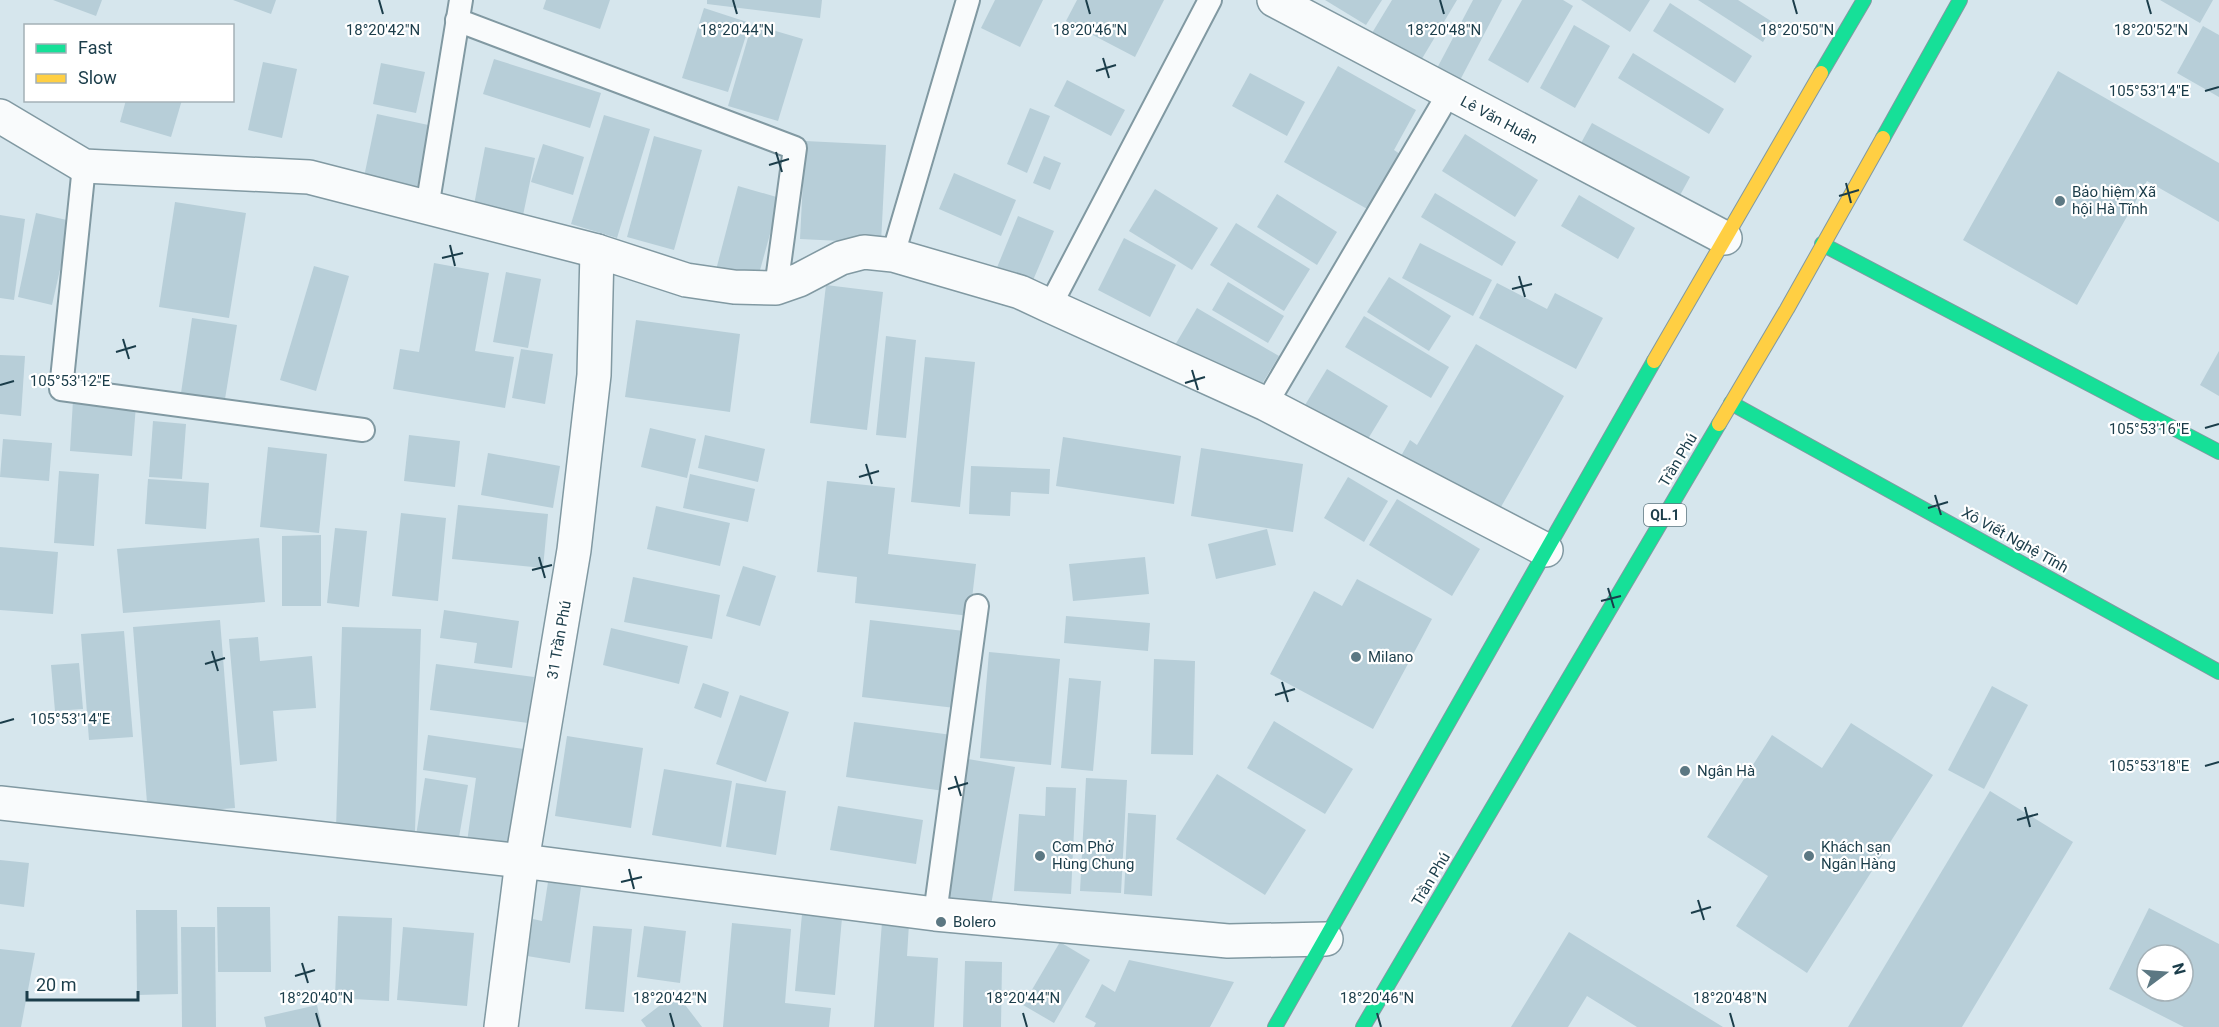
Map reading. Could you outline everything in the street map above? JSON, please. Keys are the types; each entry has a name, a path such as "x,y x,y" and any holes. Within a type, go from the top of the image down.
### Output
{"main road":[{"path":"1275,1027 1546,550 1864,0"},
{"name":"Trần Phú","path":"1363,1027 1787,309 1960,0"},
{"path":"1822,244 2219,452"},
{"name":"Xô Viết Nghệ Tĩnh","path":"1731,403 2219,672"}],"street":[{"name":"Lê Văn Huân","path":"1274,0 1725,238"},
{"path":"0,117 84,166 309,177 597,251 686,280 734,287 776,288 799,280 841,258 864,252 893,255 1020,292 1266,404 1546,550"},
{"name":"31 Trần Phú","path":"501,1027 522,861 574,550 594,375 597,251"},
{"path":"0,803 522,861 935,914 1228,941 1326,939"}],"lane":[{"path":"893,255 968,0"},
{"path":"1050,306 1210,0"},
{"path":"427,208 459,10 795,148 776,288"},
{"path":"1266,404 1449,93"},
{"path":"84,166 61,389 363,430"},
{"path":"935,914 977,606"}],"building":[{"path":"53,0 102,0 96,16"},
{"path":"233,0 276,0 271,14"},
{"path":"546,0 610,0 600,29 543,9"},
{"path":"707,0 822,0 820,18 707,4"},
{"path":"995,0 1043,0 1020,47 981,28"},
{"path":"1077,0 1164,0 1135,57 1066,21"},
{"path":"1325,0 1382,0 1366,25"},
{"path":"1392,0 1457,0 1420,62 1372,33"},
{"path":"1473,0 1502,0 1457,86 1434,74"},
{"path":"1522,0 1563,0 1573,6 1528,83 1488,60"},
{"path":"1581,0 1650,0 1630,32"},
{"path":"1698,0 1738,0 1774,23 1763,42"},
{"path":"2160,0 2213,0 2200,23"},
{"path":"1670,3 1752,56 1735,83 1653,31"},
{"path":"704,8 750,23 728,92 682,78"},
{"path":"752,24 803,39 778,121 728,106"},
{"path":"1574,25 1610,46 1575,108 1540,88"},
{"path":"2203,26 2219,35 2219,97 2177,73"},
{"path":"1633,53 1724,109 1709,134 1618,78"},
{"path":"494,59 601,93 590,128 483,94"},
{"path":"263,62 297,69 282,138 248,130"},
{"path":"381,63 425,72 416,113 373,104"},
{"path":"1338,66 1416,110 1394,150 1400,154 1369,210 1284,162"},
{"name":"Bảo hiệm Xã hội Hà Tĩnh","path":"2058,71 2219,163 2219,222 2147,181 2077,305 1963,240"},
{"path":"1250,73 1305,102 1287,136 1232,106"},
{"path":"1067,80 1125,110 1111,136 1054,106"},
{"path":"125,102 181,102 171,137 120,122"},
{"path":"1030,108 1050,116 1027,173 1007,164"},
{"path":"377,114 433,126 420,189 364,177"},
{"path":"604,115 650,129 617,238 571,224"},
{"path":"1592,123 1690,177 1673,208 1575,154"},
{"path":"1465,134 1538,180 1515,217 1442,171"},
{"path":"654,136 702,150 674,250 627,237"},
{"path":"805,141 886,145 881,243 800,239"},
{"path":"543,144 584,157 573,195 531,182"},
{"path":"485,147 535,158 522,220 473,210"},
{"path":"1044,156 1061,163 1050,190 1033,183"},
{"path":"954,173 1016,200 1001,236 939,209"},
{"path":"738,186 780,198 757,281 716,270"},
{"path":"1155,189 1218,228 1192,270 1129,231"},
{"path":"1435,193 1516,242 1502,266 1421,217"},
{"path":"1277,194 1337,232 1317,265 1257,227"},
{"path":"1579,195 1635,228 1618,259 1561,226"},
{"path":"175,202 246,213 229,318 159,307"},
{"path":"36,213 71,221 52,305 18,297"},
{"path":"0,215 25,219 14,300 0,298"},
{"path":"1018,216 1054,231 1031,285 996,270"},
{"path":"1236,223 1310,269 1284,311 1210,265"},
{"path":"1124,238 1176,265 1150,317 1098,290"},
{"path":"1420,243 1492,280 1473,316 1402,278"},
{"path":"434,263 489,273 475,351 514,357 505,408 393,389 400,349 419,352"},
{"path":"314,266 349,276 316,391 280,380"},
{"path":"506,272 541,279 528,348 493,342"},
{"path":"1389,277 1451,316 1429,351 1367,312"},
{"path":"1228,282 1284,316 1268,343 1212,310"},
{"path":"1497,283 1547,309 1555,293 1603,318 1576,369 1479,318"},
{"path":"826,285 883,292 867,430 810,423"},
{"path":"1197,308 1279,356 1256,394 1175,345"},
{"path":"1364,316 1449,367 1431,398 1345,347"},
{"path":"192,318 237,325 225,399 181,393"},
{"path":"636,320 740,334 730,412 625,397"},
{"path":"886,336 916,340 906,438 876,435"},
{"path":"1476,344 1564,396 1493,521 1396,465 1410,440 1417,445"},
{"path":"521,349 553,354 545,404 512,398"},
{"path":"2219,351 2219,396 2200,385"},
{"path":"0,355 25,356 21,416 0,414"},
{"path":"925,357 975,362 960,507 911,502"},
{"path":"1327,369 1388,406 1363,447 1302,410"},
{"path":"73,400 136,405 132,456 70,451"},
{"path":"153,421 186,424 182,479 149,477"},
{"path":"650,428 696,439 687,478 641,467"},
{"path":"409,435 460,441 455,487 404,481"},
{"path":"705,435 765,449 758,482 698,468"},
{"path":"1063,437 1181,456 1174,504 1056,486"},
{"path":"3,439 52,443 49,481 0,477"},
{"path":"268,447 327,454 319,533 260,527"},
{"path":"1201,448 1303,464 1293,532 1191,516"},
{"path":"488,453 560,466 553,508 481,495"},
{"path":"971,466 1050,469 1049,494 1011,492 1010,516 969,514"},
{"path":"59,471 99,474 94,546 54,543"},
{"path":"690,474 755,489 748,522 683,508"},
{"path":"1348,477 1388,501 1364,542 1324,518"},
{"path":"148,479 209,483 206,529 145,524"},
{"path":"827,481 895,488 888,554 976,564 970,616 855,603 857,577 817,572"},
{"path":"1397,499 1480,549 1452,596 1369,545"},
{"path":"458,505 548,514 543,568 452,559"},
{"path":"656,506 730,523 720,566 647,549"},
{"path":"401,513 446,518 438,601 392,596"},
{"path":"335,528 367,531 359,607 327,603"},
{"path":"1267,529 1276,565 1216,579 1208,544"},
{"path":"321,535 321,606 282,606 282,536"},
{"path":"259,538 265,602 123,613 117,549"},
{"path":"0,547 58,552 53,614 0,610"},
{"path":"1145,557 1149,594 1073,601 1069,564"},
{"path":"743,566 776,576 760,626 726,616"},
{"path":"633,577 720,595 712,639 624,622"},
{"path":"1357,579 1432,619 1373,729 1270,674 1314,591 1342,606"},
{"path":"444,610 519,621 512,668 474,663 477,643 440,638"},
{"path":"1066,616 1150,623 1148,651 1064,643"},
{"path":"220,620 235,808 148,815 133,627"},
{"path":"870,620 964,631 955,708 862,697"},
{"path":"342,627 421,629 415,832 336,829"},
{"path":"611,628 688,646 679,684 603,665"},
{"path":"124,631 133,737 89,740 81,634"},
{"path":"258,637 260,661 312,656 316,708 273,711 277,761 240,765 229,639"},
{"path":"989,652 1060,659 1051,765 980,758"},
{"path":"1154,659 1195,661 1193,755 1151,754"},
{"path":"79,663 83,709 55,711 51,665"},
{"path":"436,664 534,677 528,723 430,710"},
{"path":"1069,678 1101,681 1093,771 1061,768"},
{"path":"703,683 729,692 721,718 694,708"},
{"path":"1992,686 2028,705 1984,789 1948,770"},
{"path":"740,695 789,712 766,782 716,764"},
{"path":"1274,721 1353,769 1325,814 1247,768"},
{"path":"854,722 952,735 944,791 846,777"},
{"name":"Khách sạn Ngân Hàng","path":"1851,723 1933,775 1807,973 1736,926 1768,876 1707,837 1772,735 1822,768"},
{"path":"428,735 524,749 510,849 467,842 476,778 423,770"},
{"path":"567,736 643,748 631,828 555,816"},
{"path":"968,759 1015,767 990,911 943,902"},
{"path":"664,769 732,781 721,847 652,835"},
{"path":"1217,774 1306,830 1265,895 1176,839"},
{"path":"425,778 468,785 457,849 415,842"},
{"path":"1086,778 1127,780 1121,893 1080,891"},
{"path":"736,783 786,791 776,855 726,847"},
{"path":"1046,787 1076,788 1071,894 1014,891 1019,814 1045,816"},
{"path":"1990,791 2073,842 1962,1027 1848,1027"},
{"path":"838,806 923,820 916,864 830,850"},
{"path":"1128,813 1156,815 1152,896 1124,894"},
{"path":"0,860 29,863 24,907 0,904"},
{"path":"548,882 581,887 570,963 527,956 533,919 542,921"},
{"path":"217,907 270,907 271,972 218,972"},
{"path":"2149,908 2219,944 2219,1027 2184,1027 2137,1003 2195,1003 2195,943 2135,943 2135,1002 2109,989"},
{"path":"136,910 177,910 178,994 137,995"},
{"path":"802,914 842,918 835,995 795,991"},
{"path":"338,916 392,918 389,1001 335,998"},
{"path":"882,922 909,924 907,956 938,958 934,1027 874,1027"},
{"path":"732,923 791,929 785,1003 831,1008 829,1027 723,1027"},
{"path":"593,926 632,929 624,1012 585,1009"},
{"path":"644,926 686,931 680,983 637,977"},
{"path":"181,927 215,927 216,1027 182,1027"},
{"path":"403,927 474,933 467,1006 397,1000"},
{"path":"1569,932 1723,1027 1637,1027 1587,996 1568,1027 1511,1027"},
{"path":"1060,942 1090,960 1054,1023 1023,1005"},
{"path":"0,949 35,953 21,1027 0,1027"},
{"path":"1129,960 1234,982 1210,1027 1094,1027 1096,1023 1085,1017 1102,984 1115,992"},
{"path":"965,961 1002,962 1001,1027 963,1027"},
{"path":"676,993 702,1027 646,1027 641,1020"},
{"path":"317,1005 322,1027 266,1027 264,1017"}],"traffic: fast":[{"path":"1821,73 1864,0"},
{"path":"1883,138 1960,0"},
{"path":"1822,244 2219,452"},
{"path":"1275,1027 1654,361"},
{"path":"1731,403 2219,672"},
{"path":"1363,1027 1719,424"}],"traffic: slow":[{"path":"1654,361 1821,73"},
{"path":"1719,424 1883,138"}],"place":[{"name":"Bảo hiệm Xã hội Hà Tĩnh","path":"2060,201"},
{"name":"Milano","path":"1356,657"},
{"name":"Ngân Hà","path":"1685,771"},
{"name":"Cơm Phở Hùng Chung","path":"1040,856"},
{"name":"Khách sạn Ngân Hàng","path":"1809,856"},
{"name":"Bolero","path":"941,922"}]}
